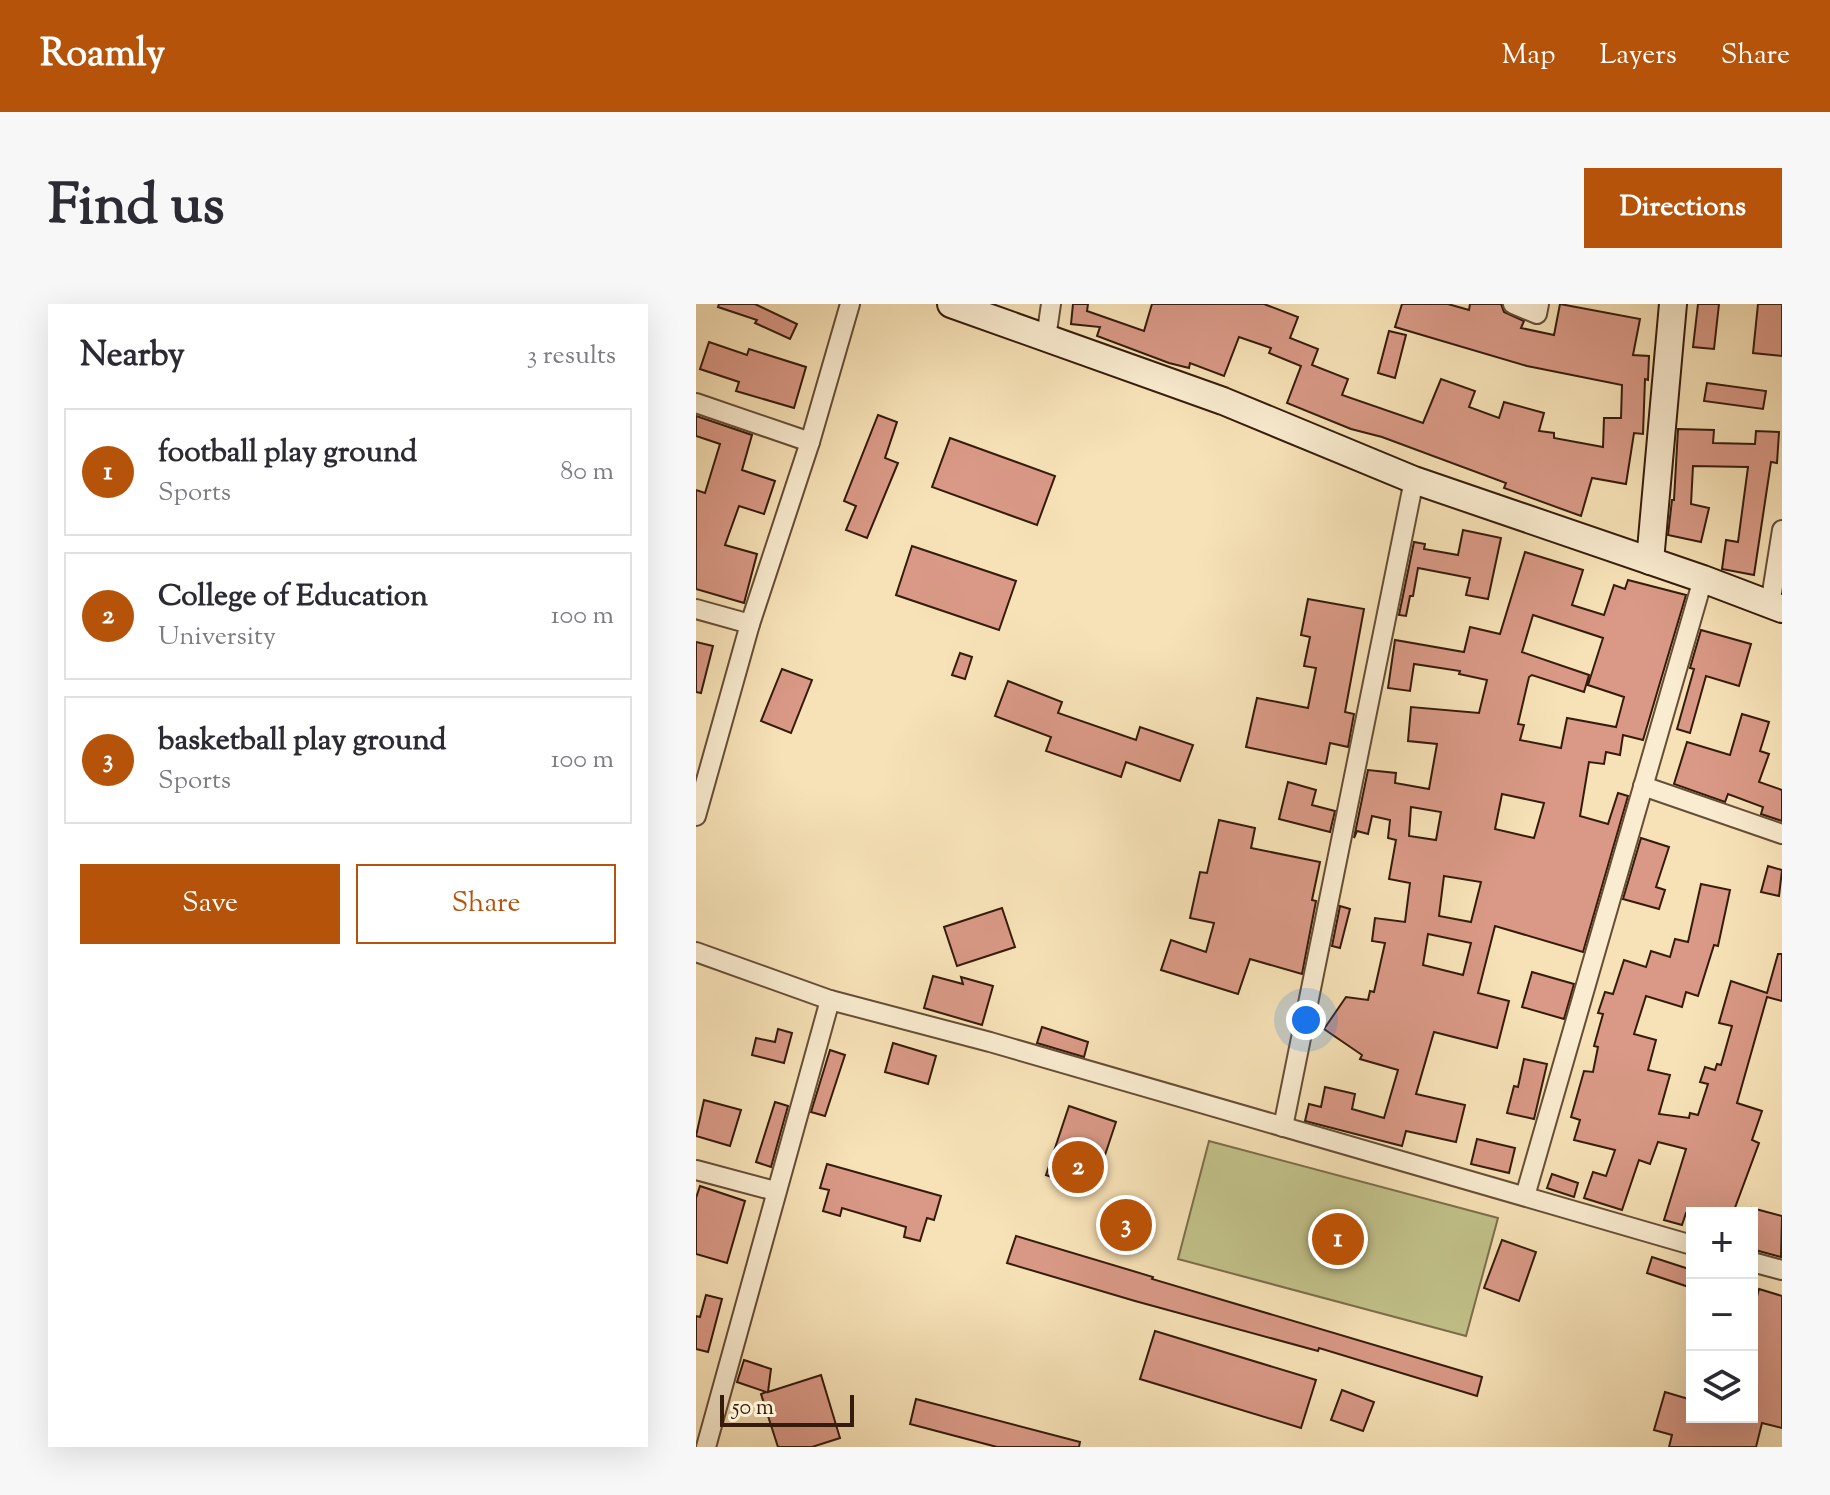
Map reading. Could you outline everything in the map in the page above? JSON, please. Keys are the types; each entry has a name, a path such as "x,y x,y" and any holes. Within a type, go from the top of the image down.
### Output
{"main road":[{"path":"951,304 1223,401 1414,480 1776,607"},
{"path":"1650,561 1673,304"}],"street":[{"path":"696,816 750,624 810,442 850,304"},
{"path":"1046,338 1051,304"},
{"path":"1513,304 1537,314 1539,304"},
{"path":"696,403 810,442"},
{"path":"1283,1127 1414,480"},
{"path":"1776,607 1782,530"},
{"path":"1525,1196 1703,579"},
{"path":"696,609 750,624"},
{"path":"1643,786 1782,834"},
{"path":"696,952 830,1000 990,1042 1686,1243"},
{"path":"706,1447 830,1000"},
{"path":"696,1170 775,1191"},
{"path":"1758,1264 1782,1270"}],"green space":[{"path":"1209,1141 1498,1218 1466,1336 1178,1259"}],"building":[{"path":"719,304 755,304 797,324 790,339 755,323 757,320 718,307"},
{"path":"1073,304 1088,304 1087,311 1144,331 1152,304 1264,304 1298,317 1290,338 1318,349 1312,365 1348,379 1342,395 1423,423 1441,379 1475,391 1469,407 1499,418 1504,402 1544,413 1539,431 1554,433 1554,438 1603,447 1604,418 1621,418 1622,385 1527,366 1395,327 1402,304 1448,304 1469,310 1470,304 1501,304 1504,312 1524,321 1521,328 1554,335 1560,304 1640,319 1633,355 1649,356 1643,434 1634,433 1626,484 1592,478 1581,516 1504,488 1506,483 1382,437 1351,429 1287,403 1301,366 1269,353 1271,348 1239,337 1224,376 1190,363 1189,368 1169,363 1097,336 1100,327 1071,324"},
{"path":"1698,304 1719,304 1714,349 1693,347"},
{"path":"1758,304 1782,304 1782,356 1753,353"},
{"path":"1389,331 1406,335 1395,378 1378,373"},
{"path":"709,342 747,355 749,349 806,367 794,408 736,391 739,382 700,369"},
{"path":"1707,383 1766,391 1763,409 1704,401"},
{"path":"878,415 897,422 885,458 898,463 867,538 846,530 856,506 844,501"},
{"path":"696,416 752,435 742,470 775,481 764,514 739,506 725,545 757,554 744,603 696,589 696,490 705,493 720,444 696,436"},
{"path":"1678,429 1714,430 1713,443 1755,444 1756,431 1779,432 1777,463 1771,462 1754,575 1722,569 1726,540 1738,542 1748,467 1693,466 1691,504 1709,508 1701,542 1668,535 1674,500"},
{"path":"950,438 1055,476 1037,525 932,487"},
{"path":"1463,530 1501,538 1488,599 1466,595 1470,578 1418,568 1406,616 1399,615 1414,542 1425,544 1424,549 1458,555"},
{"path":"912,546 1016,581 999,630 896,595"},
{"path":"1525,552 1583,570 1572,605 1604,615 1614,585 1625,589 1628,580 1686,595 1643,740 1623,735 1620,755 1606,752 1604,764 1589,762 1580,816 1608,824 1618,793 1628,796 1583,952 1495,926 1478,993 1509,1001 1497,1048 1434,1032 1416,1094 1465,1105 1456,1142 1406,1131 1402,1146 1305,1121 1309,1104 1321,1107 1325,1087 1355,1094 1352,1109 1384,1118 1398,1070 1360,1059 1362,1055 1324,1029 1346,997 1368,1000 1370,991 1374,992 1385,943 1372,941 1375,918 1405,922 1410,883 1389,879 1396,840 1388,838 1390,820 1372,816 1368,834 1357,831 1354,838 1368,770 1396,773 1395,783 1429,789 1437,744 1408,741 1411,707 1479,713 1487,680 1459,674 1460,671 1414,664 1410,691 1388,688 1395,640 1464,652 1470,627 1500,634","holes":["1533,615 1603,638 1588,685 1624,697 1616,727 1567,718 1561,748 1520,740 1524,725 1518,724 1529,677 1532,675 1584,692 1589,675 1522,652","1502,794 1544,803 1534,838 1495,829","1411,807 1441,812 1436,840 1409,836","1444,876 1481,882 1471,922 1439,916","1428,934 1471,943 1463,975 1423,965"]},
{"path":"1308,599 1364,609 1345,712 1354,714 1348,747 1330,743 1326,764 1246,747 1257,698 1308,708 1316,668 1304,666 1310,637 1301,635"},
{"path":"1701,630 1751,644 1739,686 1706,676 1690,733 1677,729"},
{"path":"696,642 713,646 701,693 696,692"},
{"path":"960,653 972,657 965,679 952,675"},
{"path":"782,669 812,680 791,733 761,721"},
{"path":"1008,681 1062,702 1058,713 1136,740 1140,727 1193,745 1180,781 1126,762 1121,777 1046,751 1051,737 995,716"},
{"path":"1742,714 1769,722 1760,751 1769,754 1759,782 1782,790 1782,821 1761,814 1763,807 1728,794 1725,802 1674,784 1687,742 1730,755"},
{"path":"1288,782 1316,790 1312,805 1335,811 1330,832 1279,819"},
{"path":"1219,820 1255,828 1251,848 1320,862 1302,974 1250,959 1238,994 1161,970 1171,940 1206,952 1214,923 1190,918 1200,872 1207,873"},
{"path":"1641,838 1669,847 1656,887 1665,890 1659,909 1623,899"},
{"path":"1768,866 1782,870 1779,896 1761,892"},
{"path":"1701,884 1730,890 1718,946 1714,945 1698,996 1686,992 1682,1007 1646,996 1634,1034 1656,1040 1648,1070 1670,1075 1659,1114 1689,1118 1690,1113 1698,1115 1708,1084 1700,1082 1705,1067 1715,1070 1717,1064 1721,1065 1732,1026 1719,1023 1731,981 1767,993 1778,954 1782,954 1782,1001 1767,997 1737,1103 1762,1111 1752,1140 1759,1143 1735,1207 1686,1207 1682,1225 1664,1220 1686,1149 1658,1142 1650,1164 1639,1160 1622,1210 1584,1198 1593,1172 1606,1176 1615,1150 1574,1140 1580,1120 1571,1117 1584,1071 1593,1072 1598,1047 1594,1046 1603,1014 1598,1013 1605,992 1613,994 1624,960 1646,967 1651,951 1670,957 1675,939 1688,942"},
{"path":"1340,906 1350,909 1340,948 1332,946"},
{"path":"1002,908 1015,947 957,966 944,927"},
{"path":"1532,972 1574,984 1564,1019 1522,1007"},
{"path":"933,976 963,984 961,977 993,986 982,1025 924,1008"},
{"path":"1042,1027 1088,1042 1084,1057 1037,1043"},
{"path":"778,1029 792,1033 784,1063 752,1055 756,1038 775,1042"},
{"path":"893,1043 936,1056 928,1084 885,1072"},
{"path":"830,1050 845,1055 825,1116 811,1112"},
{"path":"1524,1059 1547,1064 1534,1119 1507,1113 1514,1086 1518,1087"},
{"path":"704,1100 741,1110 730,1146 696,1136"},
{"path":"775,1102 788,1106 771,1167 756,1162"},
{"path":"1069,1106 1116,1122 1093,1191 1046,1175"},
{"path":"1477,1139 1515,1148 1509,1173 1471,1164"},
{"path":"827,1164 941,1196 934,1220 927,1218 920,1241 904,1237 906,1227 842,1208 840,1216 823,1211 829,1190 820,1188"},
{"path":"1552,1174 1578,1183 1574,1197 1547,1188"},
{"path":"700,1186 745,1201 727,1263 696,1254 696,1198"},
{"path":"1758,1210 1782,1216 1781,1257 1758,1251"},
{"path":"1016,1236 1482,1377 1477,1396 1319,1348 1318,1351 1007,1263"},
{"path":"1502,1240 1536,1252 1519,1301 1484,1288"},
{"path":"1652,1257 1686,1268 1686,1286 1647,1273"},
{"path":"1759,1289 1782,1296 1782,1428 1762,1423 1756,1447 1669,1447 1672,1435 1654,1430 1665,1392 1686,1398 1686,1423 1758,1423"},
{"path":"706,1295 722,1299 708,1352 696,1349 696,1316 700,1317"},
{"path":"1155,1331 1316,1380 1301,1428 1140,1379"},
{"path":"744,1360 771,1369 768,1392 821,1375 840,1438 812,1447 778,1447 761,1394 766,1392 737,1382"},
{"path":"1342,1390 1374,1402 1363,1431 1331,1420"},
{"path":"916,1399 1080,1442 1079,1447 997,1447 910,1424"}],"place":[{"name":"College of Education","path":"1078,1167"},
{"name":"basketball play ground","path":"1126,1225"},
{"name":"football play ground","path":"1338,1239"}]}
